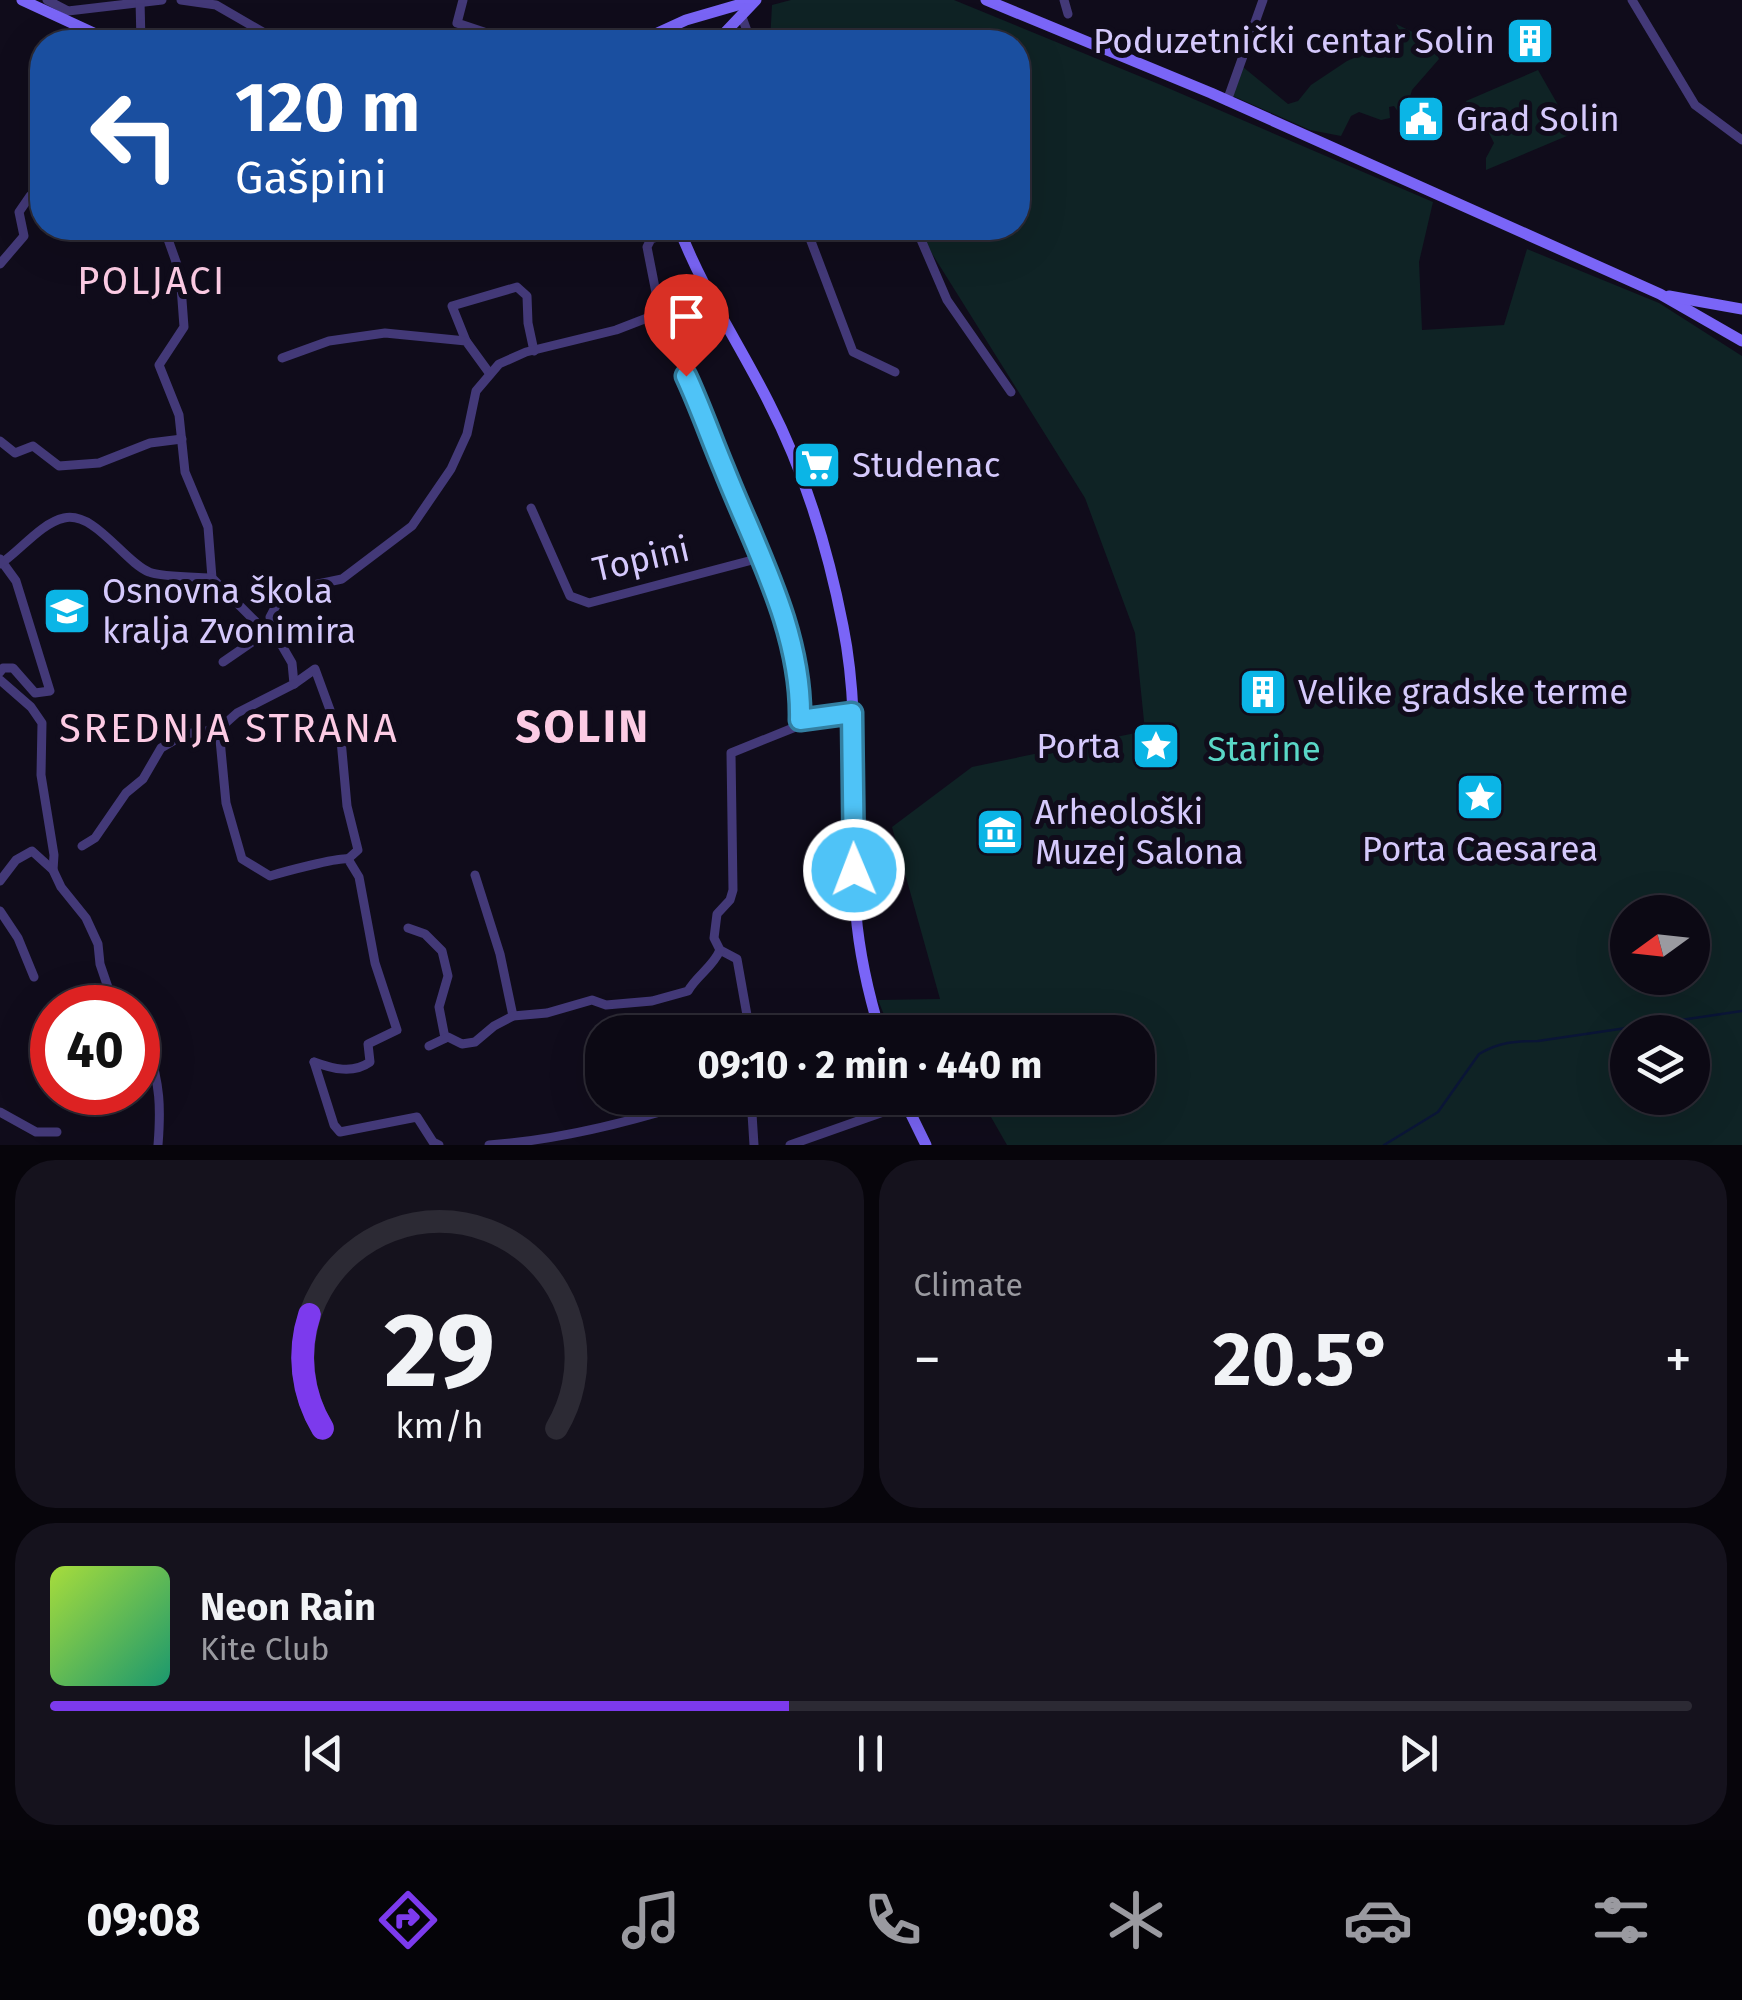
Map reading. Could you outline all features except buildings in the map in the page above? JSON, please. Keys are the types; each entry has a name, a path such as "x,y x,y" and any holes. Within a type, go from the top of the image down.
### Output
{"main road":[{"path":"22,0 87,30"},
{"path":"728,30 755,0"},
{"path":"666,30 686,20 755,0"},
{"path":"986,0 1228,100 1660,294 1742,341"},
{"path":"688,240 772,408 798,467 827,552 844,630 852,713 855,900 875,1015"},
{"path":"1660,294 1742,310"},
{"path":"912,1115 926,1145"}],"street":[{"path":"47,0 68,11 162,0"},
{"path":"181,0 216,5 259,30"},
{"path":"463,0 456,23 478,30"},
{"path":"1064,0 1068,14"},
{"path":"1228,100 1263,0"},
{"path":"1632,0 1694,105 1742,140"},
{"path":"142,30 143,1"},
{"path":"742,17 747,30"},
{"path":"75,30 76,25"},
{"path":"0,264 24,236 19,212 30,196"},
{"path":"168,240 180,273 184,328 159,366 179,415 185,472 208,527 212,578"},
{"path":"649,240 647,247 660,313 798,662 800,720 794,730 732,753 733,890 730,900 716,914 714,938 720,950 738,960 747,1015"},
{"path":"811,240 853,352 894,372"},
{"path":"921,240 947,300 1010,392"},
{"path":"490,374 466,341 452,306 518,287 527,296 534,350"},
{"path":"294,684 292,663 270,617 279,600 294,589 342,579 412,526 451,469 468,434 476,392 498,364 534,350 616,330 660,313"},
{"path":"282,358 329,341 385,333 466,341"},
{"path":"0,441 14,453 33,446 58,466 100,463 150,443 182,439"},
{"name":"Topini","path":"531,508 570,596 589,604 760,558"},
{"path":"0,672 13,668 35,694 50,690 16,581 1,562 62,518 76,517 96,528 145,571 161,576 194,574 212,578 256,620 262,635"},
{"path":"222,662 262,635 274,632"},
{"path":"82,846 95,838 126,793 143,779 161,748 186,734 219,729 238,713 315,669 341,740 347,806 358,850 348,859"},
{"path":"0,680 30,706 42,723 41,775 53,870"},
{"path":"800,720 852,713"},
{"path":"219,729 226,803 242,859 270,876 310,869 340,856 348,859 358,877 375,963 397,1030 368,1044 370,1062 364,1066 335,1070 314,1062 334,1125 349,1145"},
{"path":"0,880 16,860 32,851 53,870 92,931 108,985"},
{"path":"475,875 500,954 513,1016"},
{"path":"0,911 18,938 34,977"},
{"path":"408,928 425,934 442,952 448,976 439,1007 446,1038"},
{"path":"429,1046 446,1038 462,1044 475,1042 513,1016 547,1013 592,1000 606,1005 652,1001 688,991 698,974 716,962 720,950"},
{"path":"158,1145 160,1093"},
{"path":"0,1112 36,1132 57,1132"},
{"path":"490,1145 575,1134 648,1115"},
{"path":"752,1115 754,1145"},
{"path":"790,1145 868,1115"},
{"path":"340,1132 416,1118 439,1145"}],"green space":[{"path":"791,0 954,0 1027,30 771,30 772,5"},
{"path":"1396,24 1431,41 1439,59 1412,90 1406,110 1399,113 1394,106 1389,107 1390,118 1381,120 1359,112 1351,116 1341,136 1310,130 1233,96 1243,67 1288,104 1298,101 1311,85 1347,61 1403,37"},
{"name":"Starine","path":"1030,31 1433,202 1419,262 1422,330 1504,325 1527,249 1659,303 1742,356 1742,1145 1007,1145 990,1115 1155,1115 1155,1015 884,1015 878,1000 940,999 892,827 972,767 1145,731 1135,633 1085,498 924,240 1030,240"},
{"path":"1538,70 1574,133 1486,170 1486,158 1494,143 1486,127 1474,124 1466,101"}],"waterway":[{"path":"1384,1145 1438,1112 1479,1054 1493,1047 1742,1011"}],"place":[{"name":"Poduzetnički centar Solin","path":"1530,41"},
{"name":"Grad Solin","path":"1421,119"},
{"name":"Studenac","path":"817,465"},
{"name":"Osnovna škola kralja Zvonimira","path":"67,611"},
{"name":"Velike gradske terme","path":"1263,692"},
{"name":"Porta","path":"1156,746"},
{"name":"Porta Caesarea","path":"1480,797"},
{"name":"Arheološki Muzej Salona","path":"1000,832"}],"district":[{"name":"POLJACI","path":"152,281"},
{"name":"SOLIN","path":"583,727"},
{"name":"SREDNJA STRANA","path":"229,729"}],"route":[{"path":"686,376 785,621 798,662 800,720 852,713 854,870"}]}
